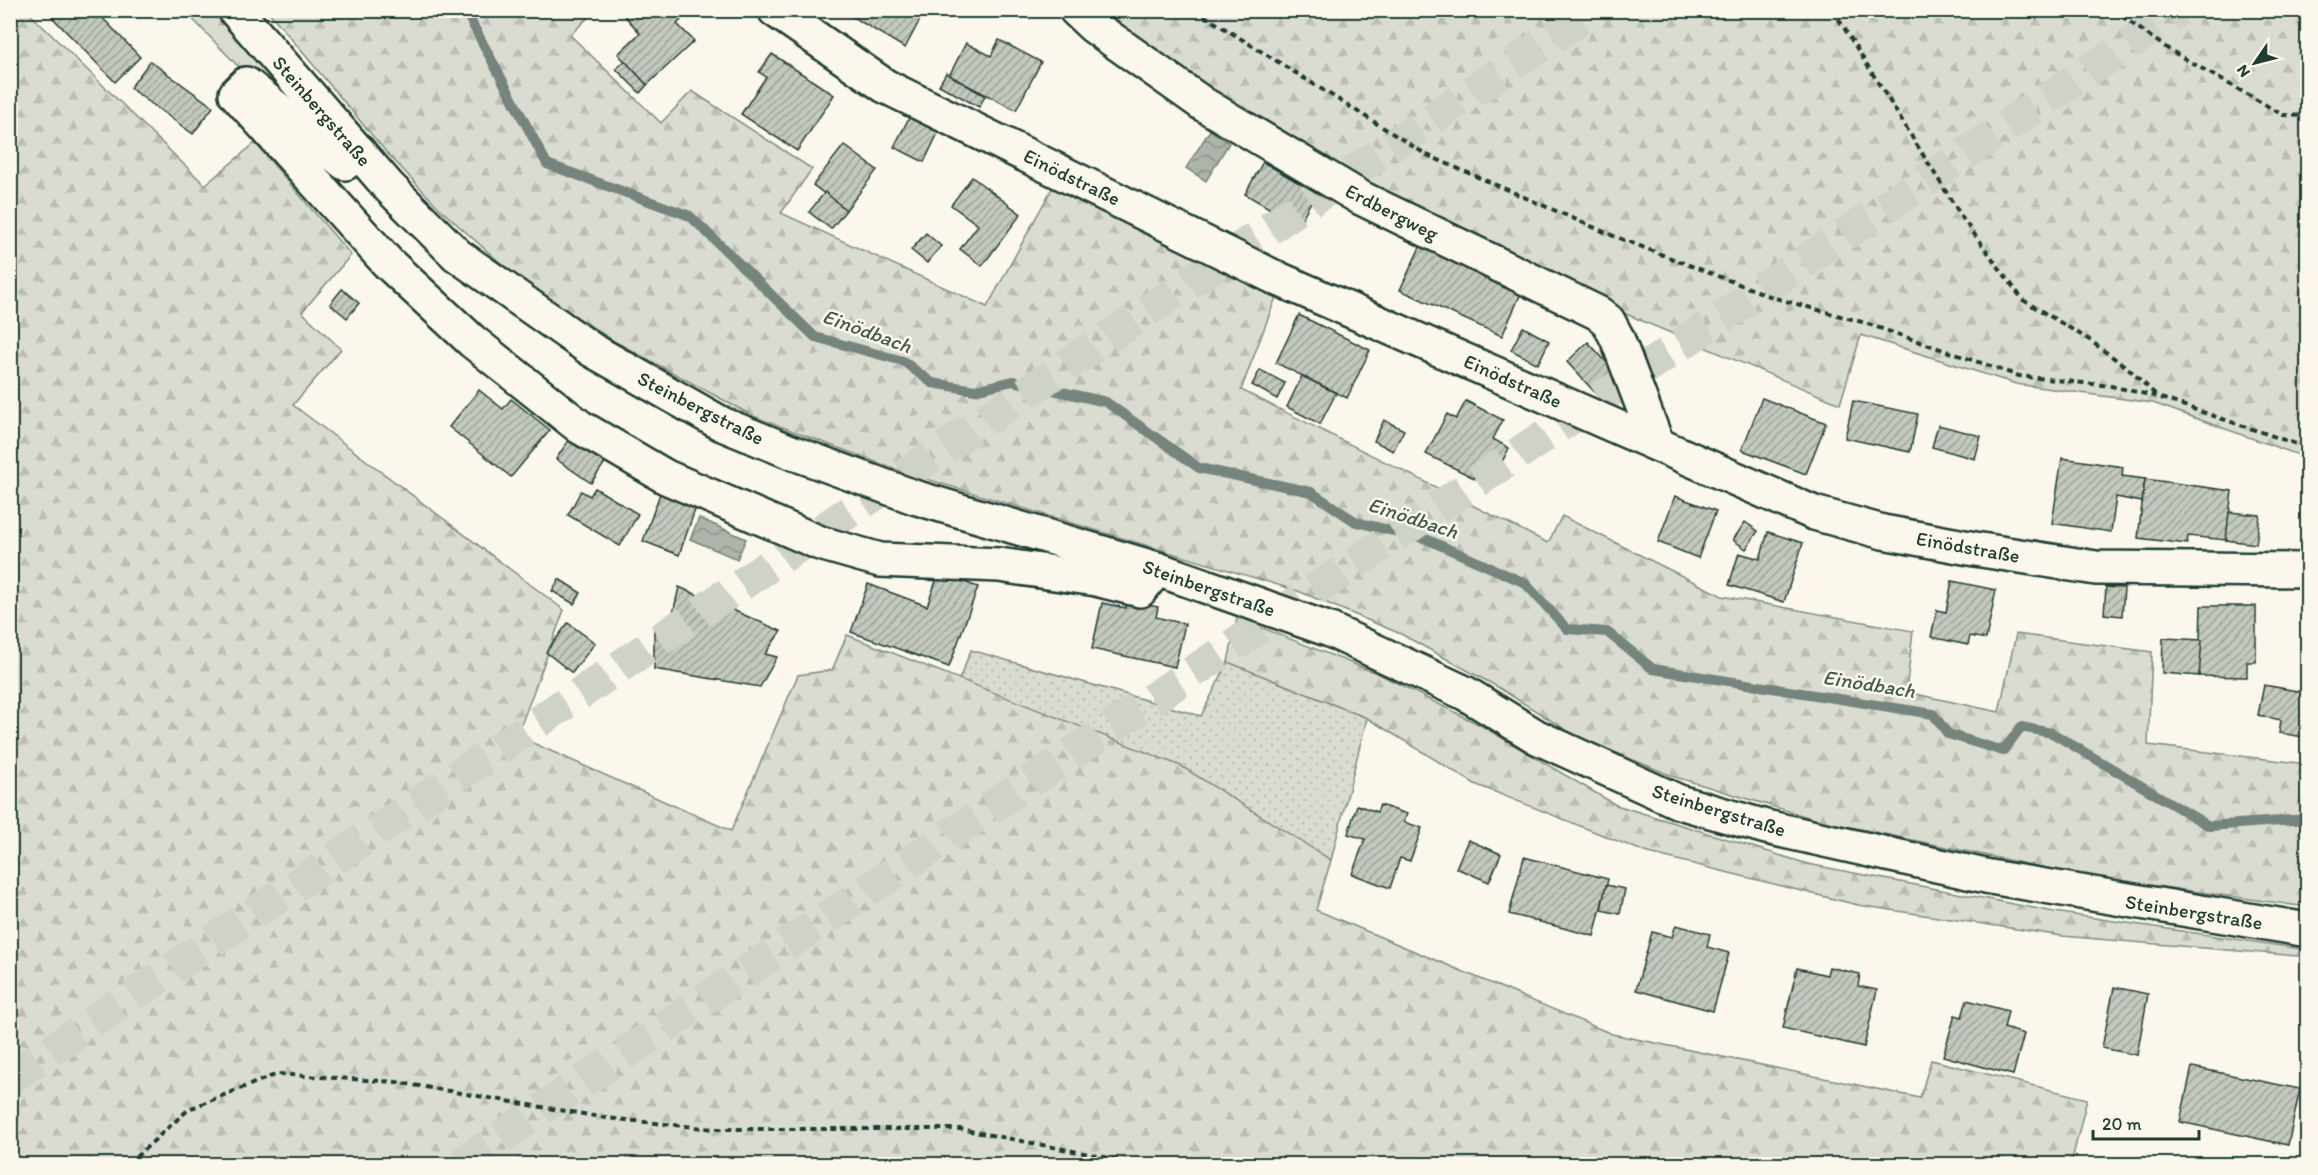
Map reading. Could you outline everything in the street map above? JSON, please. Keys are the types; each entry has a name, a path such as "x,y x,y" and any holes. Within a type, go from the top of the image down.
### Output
{"street":[{"name":"Steinbergstraße","path":"235,10 389,187 457,255 592,350 722,424 791,452 914,496 1157,569 1330,630 1465,693 1537,737 1679,802 1766,826 1990,877 2307,930"},
{"name":"Einödstraße","path":"775,10 885,86 1274,277 1814,513 1895,535 2096,568 2307,570"},
{"name":"Erdbergweg","path":"1076,10 1093,26 1203,104 1361,198 1598,313 1608,321 1617,338 1657,444"},
{"path":"359,152 345,163 246,84 236,94 388,263 472,341 580,426 666,477 820,543 880,560 999,566 1096,579 1140,590 1157,569"}],"path":[{"path":"1195,10 1426,155 1616,237 1775,298 1862,322 2019,375 2111,386 2158,397 2307,448"},
{"path":"1833,10 1963,219 2023,300 2088,339 2121,363 2158,397"},
{"path":"2113,10 2168,49 2283,115 2307,116"},
{"path":"128,1164 189,1109 277,1074 396,1082 606,1118 714,1129 960,1130 1140,1164"}],"green space":[{"path":"10,11 31,11 31,15 205,185 255,143 351,255 302,312 341,349 293,405 564,610 517,736 731,831 798,675 832,670 847,635 1181,766 1331,860 1316,910 1612,1034 1920,1098 1931,1060 2087,1099 2071,1164 11,1164"},
{"path":"185,11 214,11 302,114 255,84"},
{"path":"268,11 595,11 570,35 661,123 692,91 812,169 781,213 987,307 1055,183 1279,289 1241,390 1548,543 1562,516 1722,596 1913,631 1906,692 1999,712 2016,634 2152,652 2148,745 2307,764 2307,907 2083,876 1818,820 1672,776 1574,735 1496,686 1401,634 1298,591 903,472 753,416 614,341 522,282 442,211 387,153"},
{"path":"1091,11 2307,11 2307,458 2153,403 2016,384 1861,335 1840,404 1621,312 1365,190 1210,97"},
{"path":"1237,618 1379,674 1480,725 1616,805 1808,864 2054,912 2301,949 2298,956 2062,936 1858,905 1645,852 1475,784 1367,718 1228,662"},
{"path":"971,650 1201,716 1228,662 1367,718 1331,860 959,680"}],"water":[{"path":"1210,130 1229,143 1206,181 1186,168"},
{"path":"699,518 746,539 737,559 690,539"}],"building":[{"path":"59,10 95,10 140,57 115,82 52,17"},
{"path":"625,10 676,10 683,18 677,24 694,41 647,85 618,54 640,33 622,13"},
{"path":"841,10 925,10 905,48"},
{"path":"999,40 1041,62 1016,110 949,76 966,43 991,56"},
{"path":"772,54 834,95 797,151 741,114 766,77 759,72"},
{"path":"150,61 213,107 193,134 130,88"},
{"path":"625,61 647,85 640,93 616,69"},
{"path":"946,73 985,96 979,107 939,85"},
{"path":"910,116 939,131 924,162 894,147"},
{"path":"844,145 877,170 846,210 813,185"},
{"path":"1263,162 1316,193 1298,225 1245,194"},
{"path":"972,177 1021,214 982,266 960,249 978,225 951,205"},
{"path":"825,192 846,210 831,229 809,212"},
{"path":"926,233 941,246 927,263 911,250"},
{"path":"1421,245 1522,291 1502,336 1400,290"},
{"path":"342,289 359,303 347,318 330,304"},
{"path":"1299,315 1370,350 1347,398 1276,363"},
{"path":"1523,327 1549,341 1538,364 1511,350"},
{"path":"1588,342 1621,378 1600,398 1567,362"},
{"path":"1260,370 1285,383 1277,399 1252,385"},
{"path":"1302,376 1336,393 1320,424 1287,407"},
{"path":"479,390 503,409 511,399 550,430 511,477 449,427"},
{"path":"1762,398 1826,423 1806,474 1742,450"},
{"path":"1466,401 1503,420 1493,439 1509,448 1490,486 1426,454 1447,414 1456,419"},
{"path":"1853,401 1918,414 1910,452 1845,438"},
{"path":"1384,420 1404,430 1393,451 1374,441"},
{"path":"1938,425 1981,436 1975,459 1932,447"},
{"path":"573,434 608,458 591,483 556,459"},
{"path":"2062,458 2123,467 2122,476 2145,479 2142,502 2116,497 2111,532 2052,523"},
{"path":"2145,479 2232,491 2226,540 2188,536 2187,544 2138,538"},
{"path":"595,488 638,514 620,546 568,515 581,491 590,496"},
{"path":"661,491 697,504 679,555 643,541"},
{"path":"1675,496 1716,511 1698,558 1658,542"},
{"path":"2229,512 2260,515 2256,544 2226,540"},
{"path":"1745,522 1758,531 1746,549 1733,540"},
{"path":"1768,532 1803,543 1784,602 1729,585 1739,553 1760,559"},
{"path":"939,573 978,587 949,667 851,632 868,584 927,606"},
{"path":"559,579 581,593 574,604 552,591"},
{"path":"1952,581 1996,590 1986,639 1970,636 1968,645 1931,637 1937,610 1946,612"},
{"path":"679,587 781,631 765,654 777,657 760,687 654,669 654,630 669,631"},
{"path":"2106,587 2124,588 2122,616 2104,614"},
{"path":"1128,600 1158,607 1156,617 1185,624 1175,667 1092,649 1102,603 1126,608"},
{"path":"2201,606 2256,606 2256,662 2247,662 2247,677 2199,676"},
{"path":"568,623 595,643 572,673 546,652"},
{"path":"2163,638 2202,640 2199,676 2162,673"},
{"path":"2264,685 2308,693 2308,715 2303,737 2279,733 2281,720 2258,715"},
{"path":"1357,805 1377,812 1380,805 1407,814 1404,822 1422,828 1410,861 1400,858 1390,888 1352,874 1365,839 1348,834"},
{"path":"1468,840 1501,854 1489,882 1456,868"},
{"path":"1524,857 1608,879 1594,936 1509,914"},
{"path":"1606,885 1625,889 1620,914 1601,910"},
{"path":"1676,925 1710,934 1707,947 1729,953 1713,1011 1636,990 1652,932 1672,937"},
{"path":"1829,967 1860,974 1858,986 1877,990 1864,1047 1783,1028 1797,968 1827,975"},
{"path":"2114,987 2148,994 2137,1055 2102,1048"},
{"path":"1967,1000 2008,1011 2004,1028 2024,1034 2013,1075 1943,1056 1955,1015 1962,1017"},
{"path":"2192,1067 2300,1089 2288,1145 2180,1122"}],"waterway":[{"name":"Einödbach","path":"465,10 547,164 690,216 815,337 903,361 932,383 975,390 1013,381 1106,402 1199,468 1311,492 1356,522 1426,539 1525,583 1567,629 1607,632 1653,669 1933,714 1948,734 2003,751 2021,727 2052,733 2209,826 2308,819"}],"tunnel":[{"path":"10,1078 1593,10"},
{"path":"460,1164 2179,10"}]}
